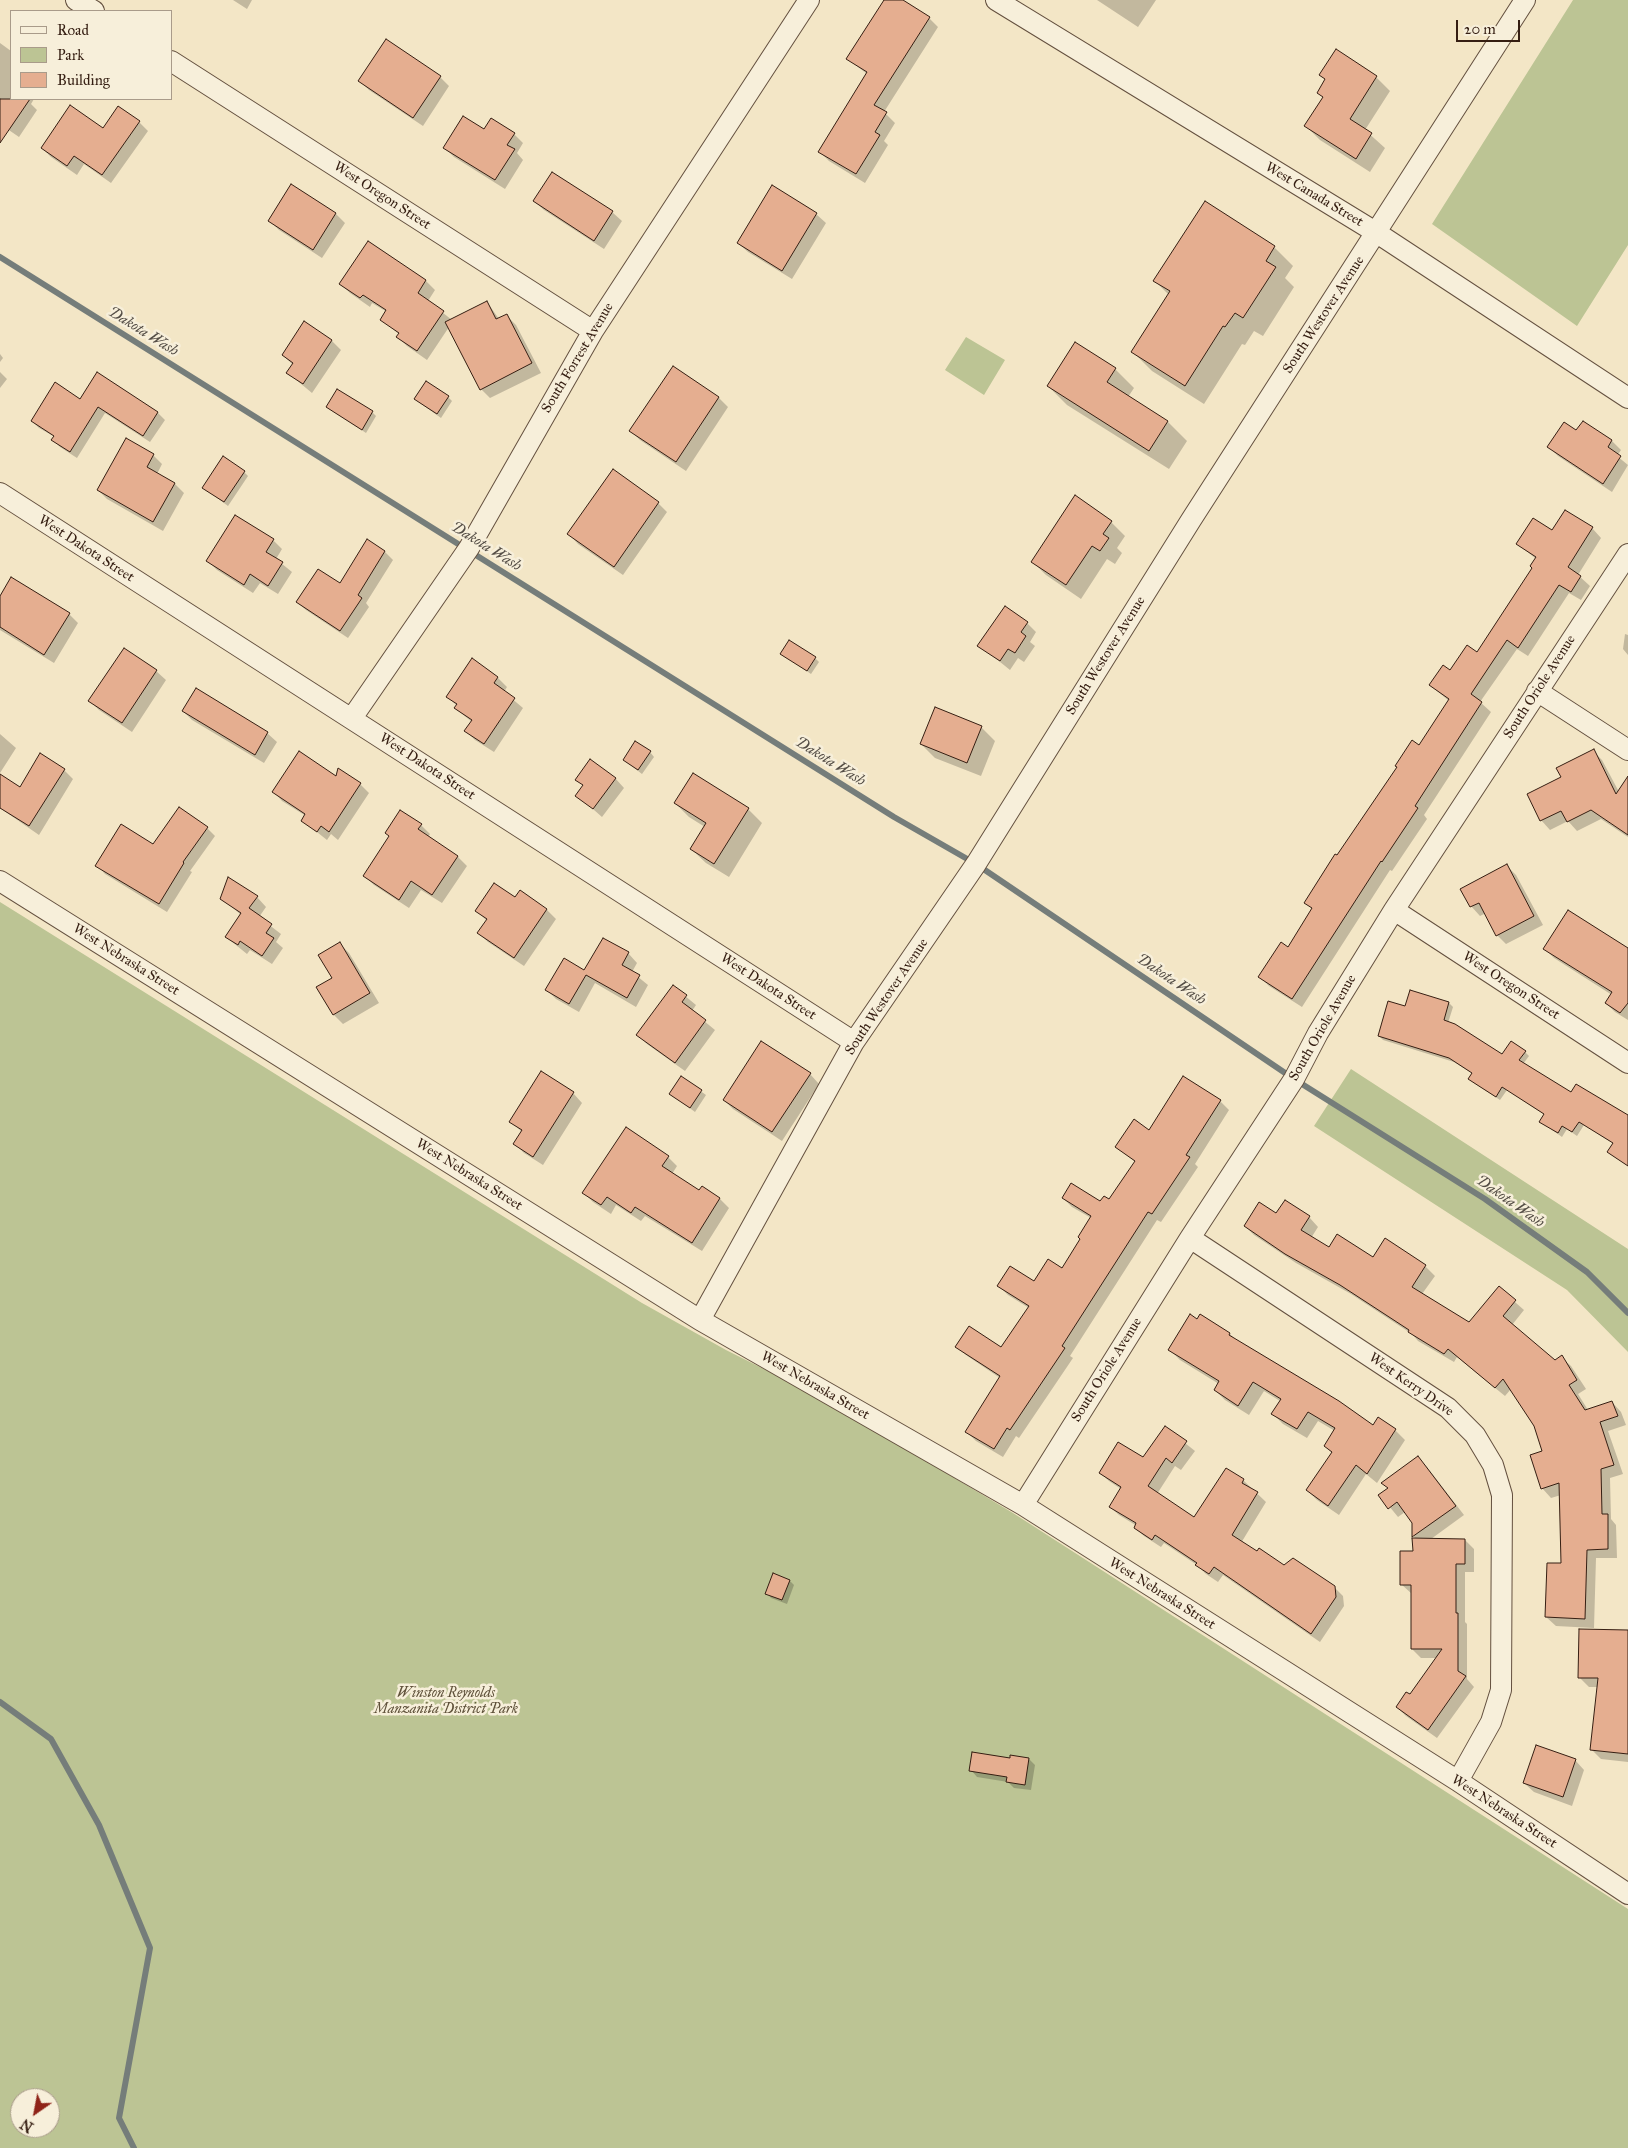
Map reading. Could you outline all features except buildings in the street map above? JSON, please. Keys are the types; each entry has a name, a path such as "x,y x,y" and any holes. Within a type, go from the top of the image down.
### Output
{"street":[{"path":"76,0 92,10"},
{"name":"South Forrest Avenue","path":"352,718 469,548 593,331 809,0"},
{"name":"West Canada Street","path":"996,0 1377,233 1628,398"},
{"name":"South Westover Avenue","path":"700,1320 854,1042 976,864 1191,520 1525,0"},
{"name":"West Oregon Street","path":"172,62 593,331"},
{"name":"West Dakota Street","path":"0,493 854,1042"},
{"name":"South Oriole Avenue","path":"1023,1505 1190,1238 1294,1079 1318,1033 1394,910 1628,554"},
{"path":"1538,691 1628,750"},
{"name":"West Nebraska Street","path":"0,881 700,1320 1023,1505 1458,1782 1628,1894"},
{"name":"West Oregon Street","path":"1394,910 1628,1063"},
{"name":"West Kerry Drive","path":"1190,1238 1448,1408 1475,1435 1493,1465 1502,1494 1501,1690 1491,1722 1458,1782"}],"green space":[{"path":"1573,0 1628,0 1628,245 1577,326 1432,224"},
{"path":"966,337 1005,360 984,395 945,370"},
{"name":"Winston Reynolds Manzanita District Park","path":"0,902 642,1303 726,1350 814,1394 1013,1513 1628,1909 1628,2148 0,2148"},
{"path":"1351,1069 1628,1249 1628,1352 1567,1290 1314,1126"}],"waterway":[{"name":"Dakota Wash","path":"0,257 894,817 976,864 1294,1079 1485,1199 1587,1272 1628,1313"},
{"path":"0,1702 51,1739 99,1825 150,1948 119,2118 134,2148"}]}
